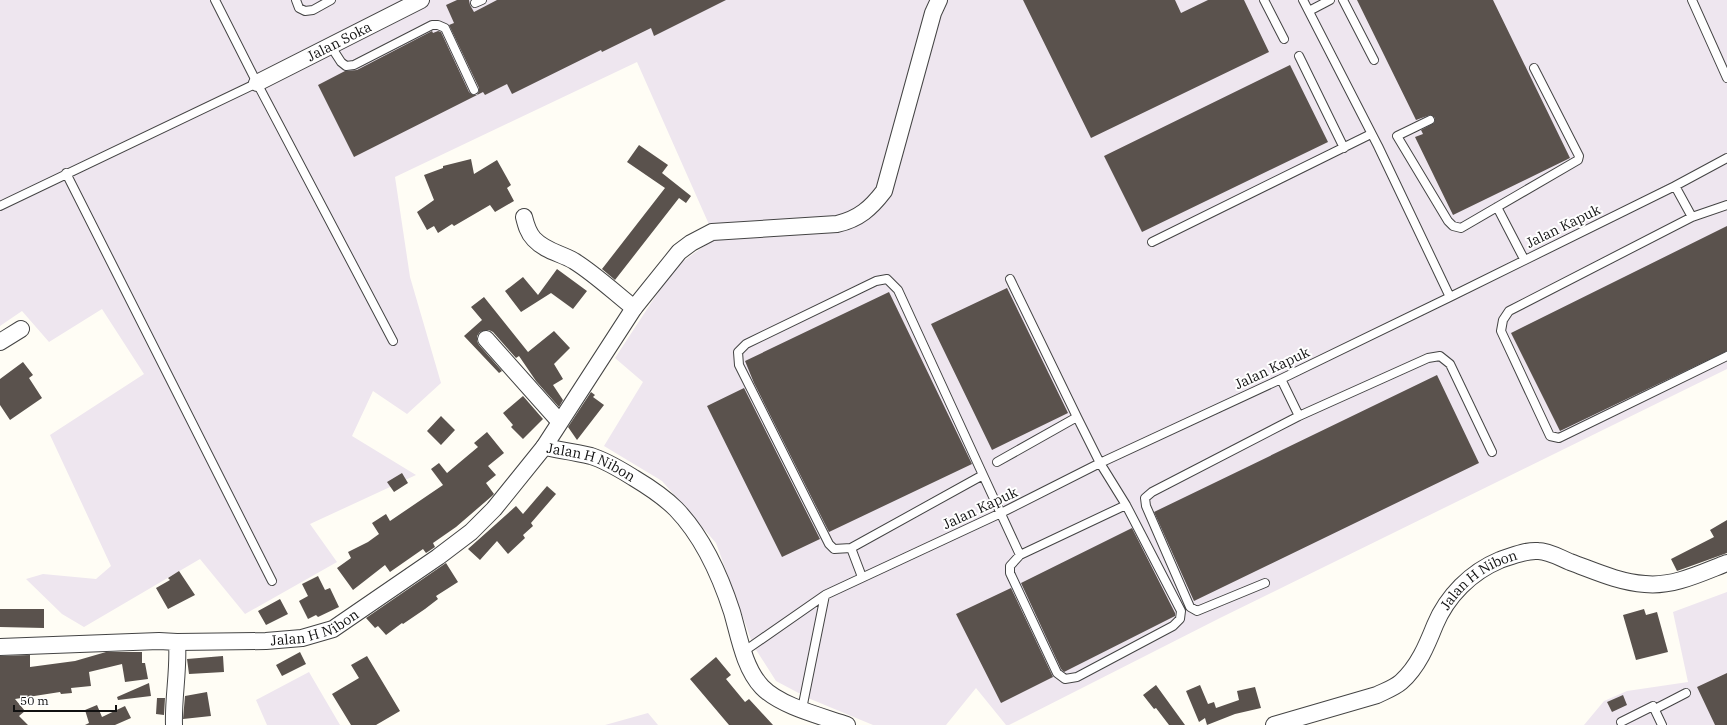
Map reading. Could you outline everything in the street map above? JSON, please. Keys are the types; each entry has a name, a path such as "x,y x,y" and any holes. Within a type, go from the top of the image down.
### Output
{"street":[{"name":"Jalan Soka","path":"257,82 421,0"},
{"path":"544,447 559,421 634,308 679,252 690,243 712,232 837,224 852,221 874,203 884,191 933,13 939,0"},
{"path":"524,217 527,229 533,239 549,251 575,262 634,308"},
{"path":"0,342 21,330"},
{"path":"486,339 559,421"},
{"name":"Jalan H Nibon","path":"0,647 158,641 273,640 302,638 333,629 438,557 471,532 494,510 544,447 591,456 610,464 652,489 676,509 695,533 714,567 731,610 743,652 754,678 770,695 782,702 847,725"},
{"name":"Jalan H Nibon","path":"1274,725 1377,695 1392,688 1402,681 1415,665 1431,636 1441,612 1459,588 1470,577 1485,567 1500,560 1519,554 1538,551 1550,553 1616,580 1657,585 1677,581 1727,563"},
{"path":"174,725 178,664 177,642"}],"lane":[{"path":"215,0 393,340"},
{"path":"296,0 299,8 305,11 313,10 331,0"},
{"path":"1264,0 1284,39"},
{"path":"1303,0 1371,134 1450,297"},
{"path":"1309,11 1330,0"},
{"path":"1343,0 1374,60"},
{"path":"1692,0 1727,78"},
{"path":"330,45 341,62 346,66 354,65 432,25 438,25 445,28 474,90"},
{"path":"1299,56 1344,148"},
{"path":"1430,120 1397,136 1448,221 1453,226 1461,228 1578,160 1579,156 1534,68"},
{"path":"0,206 257,82"},
{"path":"1152,242 1371,134"},
{"name":"Jalan Kapuk","path":"743,652 825,595 1001,513 1100,463 1281,379 1675,186 1727,158"},
{"path":"66,173 272,581"},
{"path":"1675,186 1692,217"},
{"path":"1727,205 1692,217 1509,311 1502,320 1501,331 1550,436 1559,438 1727,356"},
{"path":"1497,207 1524,259"},
{"path":"983,475 851,548 834,548 829,544 739,365 738,352 746,344 876,281 887,279 898,290 1020,555"},
{"path":"1010,279 1100,463 1126,505 1181,611 1180,619 1173,626 1077,677 1065,679 1057,673 1010,573 1010,566 1020,555 1126,505"},
{"path":"1265,583 1197,611 1190,607 1146,506 1145,498 1152,492 1299,416 1428,358 1440,356 1450,364 1492,452"},
{"path":"1281,379 1299,416"},
{"path":"997,462 1077,417"},
{"path":"851,548 862,577"},
{"path":"802,709 825,595"},
{"path":"1622,722 1686,693"},
{"path":"1654,708 1662,725"}],"shaded area":[{"path":"0,0 1727,0 1727,369 1220,618 1009,725 1006,725 976,688 946,725 873,725 808,698 776,681 753,645 716,543 662,481 604,446 643,382 615,358 674,268 715,238 637,62 395,177 410,277 441,383 407,414 373,391 352,436 416,475 310,524 337,562 245,614 200,559 84,627 62,614 26,579 43,574 96,579 111,566 50,435 144,374 102,309 49,342 22,311 0,326"},
{"path":"1727,592 1727,725 1584,725 1604,701 1627,691 1688,682 1673,612"},
{"path":"309,672 340,725 267,725 256,700"},
{"path":"648,713 658,725 605,725"}],"building":[{"path":"457,0 469,0 474,12 497,0 726,0 654,36 651,28 602,52 601,50 512,94 507,84 485,95 483,92 354,157 318,85 345,71 357,70 432,31 433,33 438,31 441,32 469,92 473,95 477,95 479,88 449,25 454,23 446,5"},
{"path":"1023,0 1175,0 1181,13 1208,0 1244,0 1269,52 1091,138"},
{"path":"1357,0 1493,0 1570,158 1453,215 1415,137 1423,134 1421,130 1434,123 1435,118 1430,115 1416,120"},
{"path":"1290,65 1328,142 1142,232 1104,156"},
{"path":"639,145 668,165 662,173 691,196 686,203 679,198 615,280 602,269 665,188 627,162"},
{"path":"471,159 474,174 497,160 511,185 507,188 514,201 495,212 490,205 454,226 452,224 438,233 434,226 427,230 417,212 434,200 424,175 443,168 443,166"},
{"path":"1727,226 1727,351 1560,431 1511,333"},
{"path":"557,269 587,291 573,309 551,293 521,312 505,291 523,277 538,295"},
{"path":"1007,288 1068,413 992,450 931,324"},
{"path":"889,292 972,464 829,532 754,383 745,361"},
{"path":"484,297 528,352 554,331 570,348 554,364 563,379 553,385 563,400 559,407 536,381 519,356 516,358 493,332 489,330 480,332 477,336 477,341 502,371 499,373 464,336 482,320 471,307"},
{"path":"23,362 33,375 29,378 42,398 10,420 0,405 0,379"},
{"path":"1437,375 1479,463 1194,601 1154,512"},
{"path":"744,388 820,539 782,557 707,406"},
{"path":"591,392 595,395 593,397 604,405 577,440 568,427"},
{"path":"523,396 543,419 523,439 511,427 513,425 503,413"},
{"path":"441,416 455,430 441,445 427,431"},
{"path":"487,432 504,453 488,466 496,475 486,483 494,494 456,527 433,543 435,547 426,553 423,549 390,572 385,565 353,590 337,568 351,558 348,552 368,542 379,534 372,523 386,514 390,521 443,485 431,469 439,463 447,473 478,447 474,443"},
{"path":"402,473 408,483 394,492 387,482"},
{"path":"547,486 556,494 531,523 533,526 523,535 525,538 508,554 497,541 480,560 468,549 516,506 523,514"},
{"path":"1727,520 1727,553 1677,571 1671,559 1714,537 1710,530"},
{"path":"1132,528 1175,613 1175,616 1064,672 1061,669 1021,583"},
{"path":"446,563 458,582 436,596 438,599 425,609 386,635 378,626 375,628 366,618"},
{"path":"179,571 195,595 168,609 156,588 170,580 168,578"},
{"path":"318,576 325,590 330,588 339,607 318,617 316,615 308,619 299,601 308,596 302,584"},
{"path":"1011,588 1053,677 1001,703 956,614"},
{"path":"280,599 288,614 266,625 258,611"},
{"path":"0,609 44,609 44,628 0,627"},
{"path":"1644,609 1646,615 1657,612 1668,652 1636,660 1623,615"},
{"path":"106,652 142,652 142,663 145,663 148,679 125,682 122,664 89,672 91,686 71,688 72,693 61,694 60,692 15,699 25,711 19,716 28,725 0,725 0,656 30,655 30,667 75,661"},
{"path":"300,652 306,664 282,676 276,665"},
{"path":"223,656 224,672 189,674 187,659"},
{"path":"367,656 400,711 376,725 351,725 332,694 359,678 351,665"},
{"path":"716,657 731,675 726,679 745,702 749,699 773,725 729,725 690,679"},
{"path":"1727,673 1727,725 1715,725 1697,687"},
{"path":"149,683 151,696 118,700 117,697"},
{"path":"1156,685 1185,725 1169,725 1156,708 1154,709 1143,695"},
{"path":"1200,685 1208,704 1214,702 1216,708 1239,700 1237,691 1255,687 1261,708 1235,714 1207,725 1205,718 1199,722 1186,691"},
{"path":"207,692 211,716 183,719 185,696"},
{"path":"1623,695 1627,705 1612,712 1607,702"},
{"path":"157,698 165,698 164,715 156,714"},
{"path":"97,705 102,717 125,706 131,718 115,725 85,725 89,723 85,710"}]}
